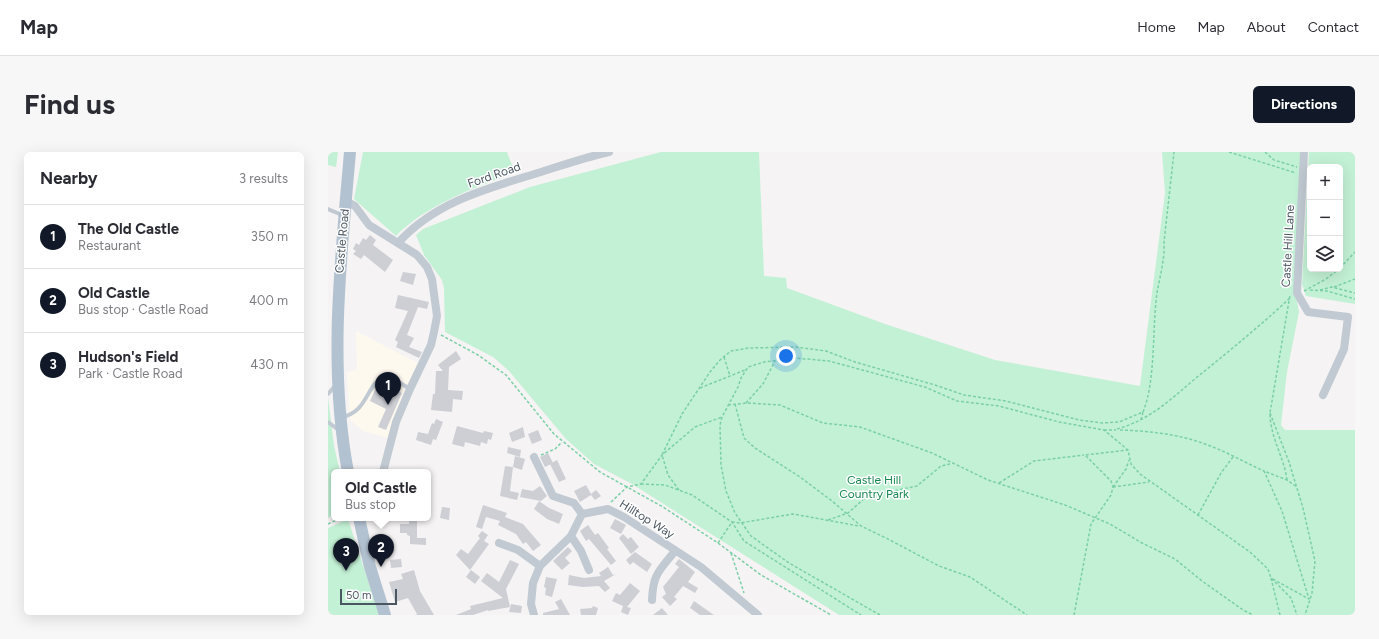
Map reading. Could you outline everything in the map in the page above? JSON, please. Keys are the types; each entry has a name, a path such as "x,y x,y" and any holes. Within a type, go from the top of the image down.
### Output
{"main road":[{"name":"Castle Road","path":"347,469 341,432 333,419 336,376 336,328 350,152"},
{"path":"361,521 372,573 385,615"}],"street":[{"name":"Ford Road","path":"398,243 411,229 433,213 453,202 490,187 609,152"},
{"name":"Castle Hill Lane","path":"1304,152 1297,293 1308,312 1348,318 1344,349 1323,395"},
{"path":"346,201 355,206 369,225 417,254 427,267 432,279 437,316 431,345 410,388 396,422 384,469"},
{"path":"534,458 553,496 574,504 582,514 571,536 540,566 533,583 531,604 534,615"},
{"name":"Hilltop Way","path":"582,514 608,509 624,517 701,567 758,615"},
{"path":"571,536 581,551 589,570"},
{"path":"499,543 518,550 540,566"},
{"name":"Hilltop Way","path":"652,600 653,582 656,574 675,551"}],"lane":[{"path":"328,209 344,215"},
{"path":"333,419 349,416 360,408 376,382 384,378 392,379 410,388"},
{"path":"328,394 334,387"}],"path":[{"path":"1141,420 1150,385 1157,294 1164,254 1174,152"},
{"path":"1229,152 1298,174"},
{"path":"1265,152 1274,160 1298,168"},
{"path":"1343,266 1355,252"},
{"path":"1117,430 1141,420 1173,399 1255,330 1290,298 1297,293 1308,290 1335,272"},
{"path":"1318,291 1355,279"},
{"path":"1332,287 1355,293"},
{"path":"1308,290 1327,291 1355,299"},
{"path":"1287,480 1283,462 1271,428 1270,413 1290,298"},
{"path":"434,332 478,355 506,375 554,434 600,472 663,508 718,543 761,575 831,615"},
{"path":"641,484 662,455 682,414 710,372 731,351 749,348 795,347 826,351 855,362 964,395 1006,401 1079,420 1103,423 1119,422 1143,412"},
{"path":"724,357 730,376"},
{"path":"700,388 745,370 753,364 795,358 829,362 925,387 957,401 1007,407 1059,422 1104,430 1151,432 1206,444 1287,480 1296,487"},
{"path":"746,403 763,384 775,360"},
{"path":"745,370 722,417 720,425 721,466 726,491 740,523 750,536 789,563 880,615"},
{"path":"728,406 746,403 780,405 823,423 860,427 912,445 999,483 1043,496 1094,517 1175,558 1202,581 1243,610 1253,615"},
{"path":"735,404 744,438 760,452 800,477 848,513 861,526"},
{"path":"1270,413 1303,508 1314,561 1312,593 1309,598 1305,615"},
{"path":"662,455 695,427 722,417"},
{"path":"1104,430 1128,450 1134,469 1150,482 1250,552 1268,569 1280,615"},
{"path":"534,458 555,449 562,442"},
{"path":"999,483 1034,461 1128,450"},
{"path":"662,455 668,475 679,490"},
{"path":"1085,455 1111,481 1113,487"},
{"path":"1198,515 1221,473 1233,457"},
{"path":"1074,615 1091,524 1094,517 1111,495 1113,487 1126,469 1130,459"},
{"path":"826,520 848,513 865,498 917,486 941,466 951,463"},
{"path":"1264,471 1282,511 1309,598"},
{"path":"1113,487 1150,482"},
{"path":"608,509 610,502 627,487 641,484 665,485 692,495 732,522 744,541 860,615"},
{"path":"732,522 740,523 792,514 861,526 939,566 970,577 1027,615"},
{"path":"718,543 732,522"},
{"path":"731,553 750,608"},
{"path":"1271,578 1309,598"},
{"path":"1271,578 1291,598 1297,615"}],"shaded area":[{"path":"356,331 418,363 404,392 389,438 363,431 350,420 347,372 357,370"}],"green space":[{"path":"328,152 338,152 336,167 328,165"},
{"path":"363,152 507,152 515,173 484,184 436,206 408,225 396,236 354,199"},
{"name":"Castle Hill Country Park","path":"661,152 759,152 764,276 786,278 787,288 885,324 995,360 1140,386 1165,193 1162,152 1302,152 1295,290 1299,312 1287,372 1281,425 1285,430 1355,430 1355,615 839,615 632,484 594,464 566,439 509,371 493,357 445,332 444,288 442,280 424,255 416,235 423,229 530,187"},
{"path":"1309,152 1355,152 1355,304 1306,296 1302,284 1307,190 1307,272 1343,272 1343,164 1308,164"},
{"path":"328,397 334,446 339,469 331,469 331,516 328,518"},
{"path":"344,521 349,521 379,615 328,615 328,528"}],"building":[{"path":"370,235 376,240 373,245 393,260 385,272 364,255 361,259 353,254 356,251 353,249 356,243 359,245 363,238 366,240"},
{"path":"403,272 416,274 413,285 400,281"},
{"path":"398,295 429,302 427,309 418,307 407,335 414,338 409,347 422,352 419,358 396,347 398,342 395,340 408,311 395,308"},
{"path":"456,351 461,359 449,367 448,390 463,391 462,400 453,399 452,412 431,410 433,394 435,394 436,371 443,371 438,365"},
{"path":"381,383 402,393 386,430 378,427 386,409 370,401 376,388"},
{"path":"436,419 443,422 436,440 433,439 431,445 416,440 418,432 428,434 432,423 434,424"},
{"path":"457,426 483,433 484,431 493,433 491,440 488,439 487,444 481,442 480,446 465,442 464,447 452,444"},
{"path":"523,427 525,437 512,442 509,433"},
{"path":"538,430 542,440 532,444 528,434"},
{"path":"508,447 521,450 520,457 507,453"},
{"path":"548,453 553,463 545,467 540,457"},
{"path":"515,456 525,459 522,470 513,467"},
{"path":"557,460 566,479 559,482 550,464"},
{"path":"505,466 513,467 510,491 519,493 517,500 500,496"},
{"path":"586,485 591,494 596,490 601,496 595,500 591,495 580,502 574,491"},
{"path":"540,486 547,496 541,501 520,497 522,489 533,491"},
{"path":"539,501 549,508 563,514 559,524 547,519 534,509"},
{"path":"483,505 507,513 505,517 523,524 541,545 533,551 526,542 523,544 516,534 498,525 500,521 486,517 482,529 476,527"},
{"path":"442,507 450,508 449,520 440,518"},
{"path":"615,519 626,525 621,534 610,528"},
{"path":"378,521 386,521 387,524 378,525"},
{"path":"409,521 417,521 417,538 426,538 426,545 410,544 410,536 407,535 407,533 400,533 400,524 409,524"},
{"path":"588,525 595,535 598,533 609,548 607,549 616,561 611,565 589,539 586,541 580,531"},
{"path":"482,531 488,535 484,541 489,544 470,570 456,555 461,549 468,554 480,538 478,536"},
{"path":"623,534 628,539 631,537 639,547 631,554 619,538"},
{"path":"386,543 388,554 378,556 376,544"},
{"path":"568,547 572,551 565,558 570,563 562,570 553,561"},
{"path":"635,552 652,564 647,572 633,562 630,565 626,560"},
{"path":"401,559 402,567 391,568 390,560"},
{"path":"679,559 695,572 688,582 698,588 695,593 683,586 674,597 677,599 670,606 662,597 666,594 663,587 679,567 675,564"},
{"path":"510,560 519,564 506,589 510,607 488,610 473,615 456,615 471,609 470,606 503,598 481,581 487,573 499,582"},
{"path":"608,567 613,575 616,574 604,581 610,588 605,592 599,586 583,587 568,585 569,575 584,578 601,576 599,573"},
{"path":"414,570 420,591 434,615 416,615 417,614 408,598 395,602 389,582 403,579 401,574"},
{"path":"471,570 480,577 475,584 466,577"},
{"path":"546,577 557,579 552,597 545,595 546,588 544,587"},
{"path":"630,583 640,591 627,607 631,608 628,615 621,612 623,606 612,601 616,593 620,595"},
{"path":"561,599 570,615 543,615 543,613 559,609 555,602"},
{"path":"694,601 714,615 700,615 690,608"},
{"path":"511,604 522,606 521,613 509,612"},
{"path":"593,606 598,608 596,615 581,615 580,609 592,608"},
{"path":"662,608 668,615 653,615"}],"place":[{"name":"The Old Castle","path":"388,405"},
{"name":"Old Castle","path":"381,567"},
{"name":"Hudson's Field","path":"346,571"}]}
